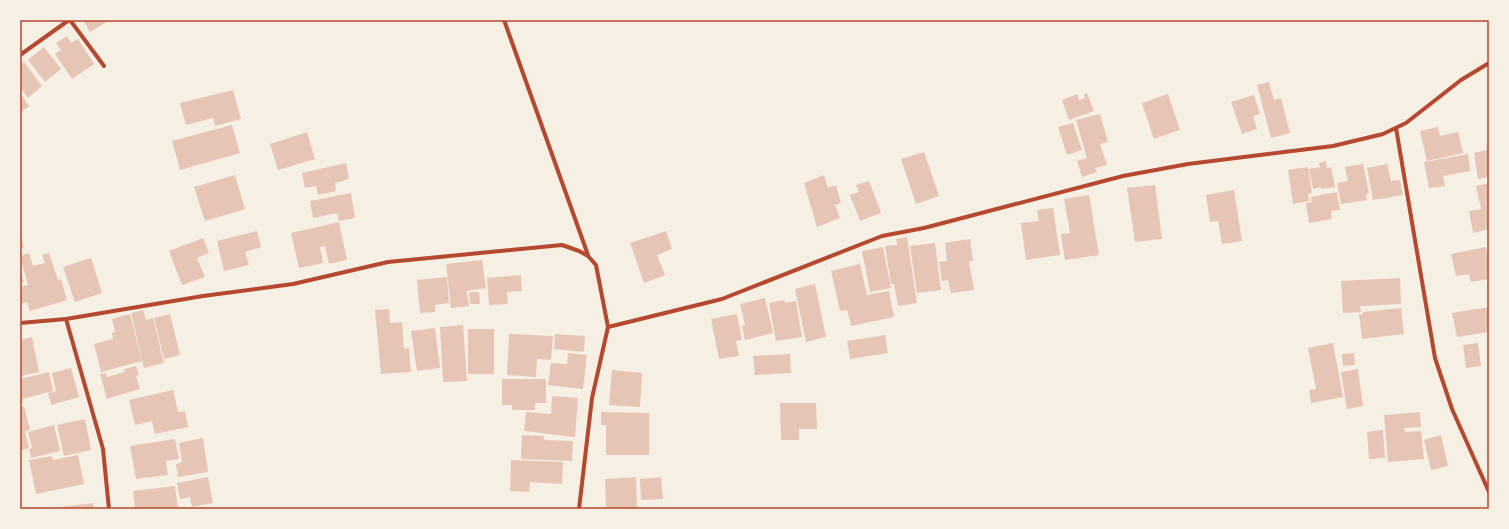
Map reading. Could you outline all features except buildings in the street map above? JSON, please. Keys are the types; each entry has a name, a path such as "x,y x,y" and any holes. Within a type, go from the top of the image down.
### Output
{"street":[{"path":"20,55 70,20 104,66"},
{"path":"504,20 588,256"},
{"path":"608,327 722,300 882,236 924,228 1124,176 1188,164 1333,146 1383,134 1406,123 1461,80 1489,63"},
{"path":"1396,128 1435,358 1452,409 1489,492"},
{"path":"20,323 66,319 203,296 293,284 388,262 562,245 588,256 596,265 608,327 592,398 579,509"},
{"path":"66,319 103,449 109,509"}]}
